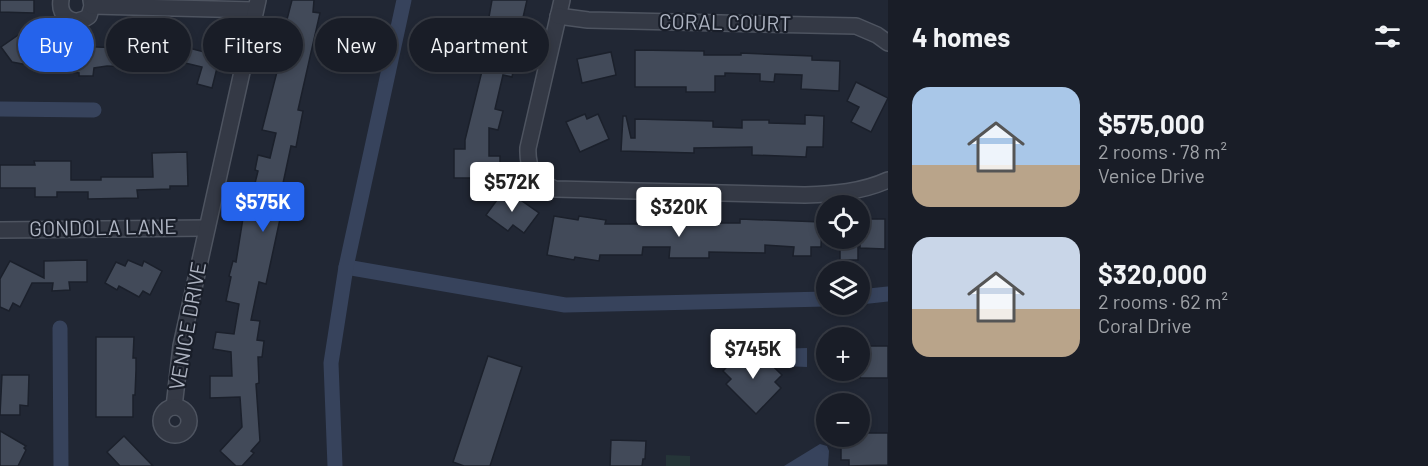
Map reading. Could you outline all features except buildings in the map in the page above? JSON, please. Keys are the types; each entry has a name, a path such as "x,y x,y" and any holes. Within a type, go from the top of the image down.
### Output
{"street":[{"path":"61,0 60,9 63,14 66,18 75,21 85,19 91,11 92,3 256,5"},
{"path":"562,0 528,148 530,169 544,185 555,189 805,195 858,190 888,180"},
{"name":"VENICE DRIVE","path":"174,407 181,346 256,5"},
{"name":"CORAL COURT","path":"558,16 588,20 856,26 877,35 888,43"},
{"name":"GONDOLA LANE","path":"0,230 207,228"}],"shaded area":[{"path":"666,455 690,456 690,466 666,466"}],"water":[{"path":"807,348 807,367 783,366 783,361 773,361 773,349"},
{"path":"816,446 827,447 829,451 828,466 784,466"}],"waterway":[{"path":"335,466 331,363 346,267 404,0"},
{"path":"0,109 94,110"},
{"path":"346,267 565,305 816,299"},
{"path":"870,296 888,294"},
{"path":"60,328 61,466"}]}
